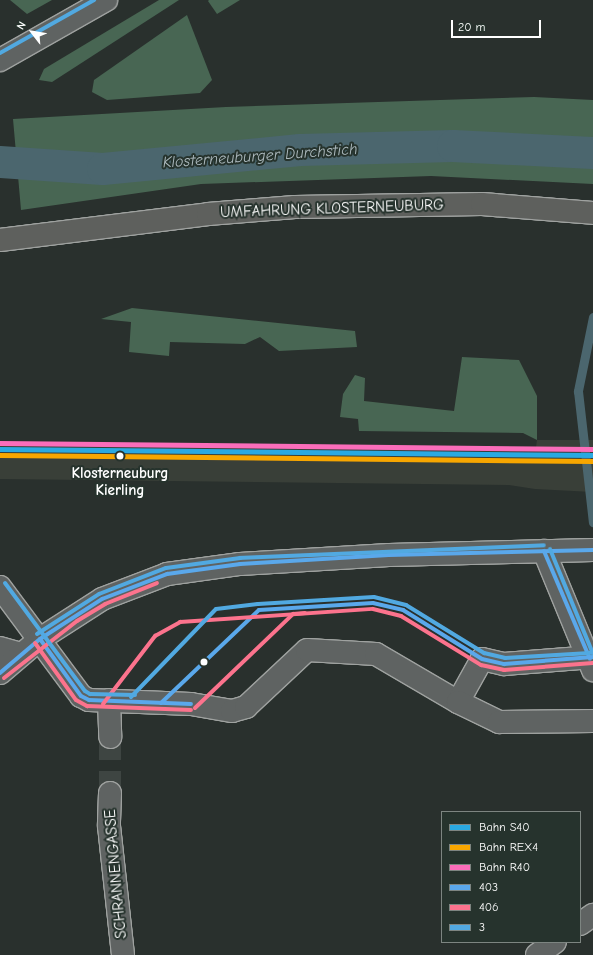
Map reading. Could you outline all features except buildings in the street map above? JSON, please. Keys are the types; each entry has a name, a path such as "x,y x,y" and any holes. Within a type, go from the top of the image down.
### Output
{"main road":[{"name":"UMFAHRUNG KLOSTERNEUBURG","path":"0,240 208,214 295,207 482,204 593,213"}],"street":[{"path":"0,60 106,0"},
{"path":"0,673 40,639 102,599 167,574 240,564 584,550"},
{"path":"458,702 482,659 504,664 592,662 544,551"},
{"path":"0,587 81,696 89,700 190,704 232,711 246,706 307,650 376,654 458,702 499,722 593,721"},
{"path":"0,648 21,654"},
{"path":"109,700 110,737"},
{"name":"SCHRANNENGASSE","path":"110,793 109,826 123,955"},
{"path":"581,923 593,915"},
{"path":"537,955 554,943"}],"shaded area":[{"path":"537,440 593,440 593,492 535,489 509,485 0,479 0,442 536,447"}],"green space":[{"path":"10,0 52,0 27,14"},
{"path":"159,0 179,0 52,82 39,80 44,69"},
{"path":"240,0 217,14 208,1"},
{"path":"187,15 212,80 200,93 107,100 92,92 94,80"},
{"path":"534,97 593,100 593,184 431,176 201,184 21,210 13,119 226,107"},
{"path":"132,308 355,331 357,347 279,351 260,337 245,344 170,342 169,356 129,352 131,322 101,319"},
{"path":"462,357 519,360 537,396 537,440 523,433 359,431 358,419 340,417 343,394 355,375 365,378 364,401 454,411"}],"waterway":[{"name":"Klosterneuburger Durchstich","path":"0,162 103,169 300,150 453,146 593,153"},
{"path":"593,317 578,391 593,522"}],"tunnel":[{"path":"110,737 110,793"}],"rail line":[{"name":"R40","path":"0,443 593,449"},
{"name":"S40","path":"0,449 593,455"},
{"name":"REX4","path":"0,455 593,461"}],"transit line":[{"name":"3","path":"0,53 94,0"},
{"name":"3","path":"37,634 99,594 166,568 240,558 544,545"},
{"name":"3","path":"550,549 593,654"},
{"name":"403","path":"0,673 40,639 102,599 167,574 240,564 389,555 593,550"},
{"name":"403","path":"544,551 590,659"},
{"name":"3","path":"5,583 85,691 90,694 135,695"},
{"name":"406","path":"4,678 77,621 105,604 157,583"},
{"name":"3","path":"131,697 216,609 258,604 374,597 406,605 484,653 505,658 590,653"},
{"name":"403","path":"161,703 259,610 373,603 403,610 482,659 504,664 593,657"},
{"name":"406","path":"103,704 155,636 180,622 373,609 401,616 481,665 504,670 593,663"},
{"name":"406","path":"195,708 293,614 305,613"},
{"name":"403","path":"40,639 81,696 89,700 191,704"},
{"name":"406","path":"35,643 76,700 87,706 191,710"}],"place":[{"name":"Klosterneuburg Kierling","path":"120,456"}]}
